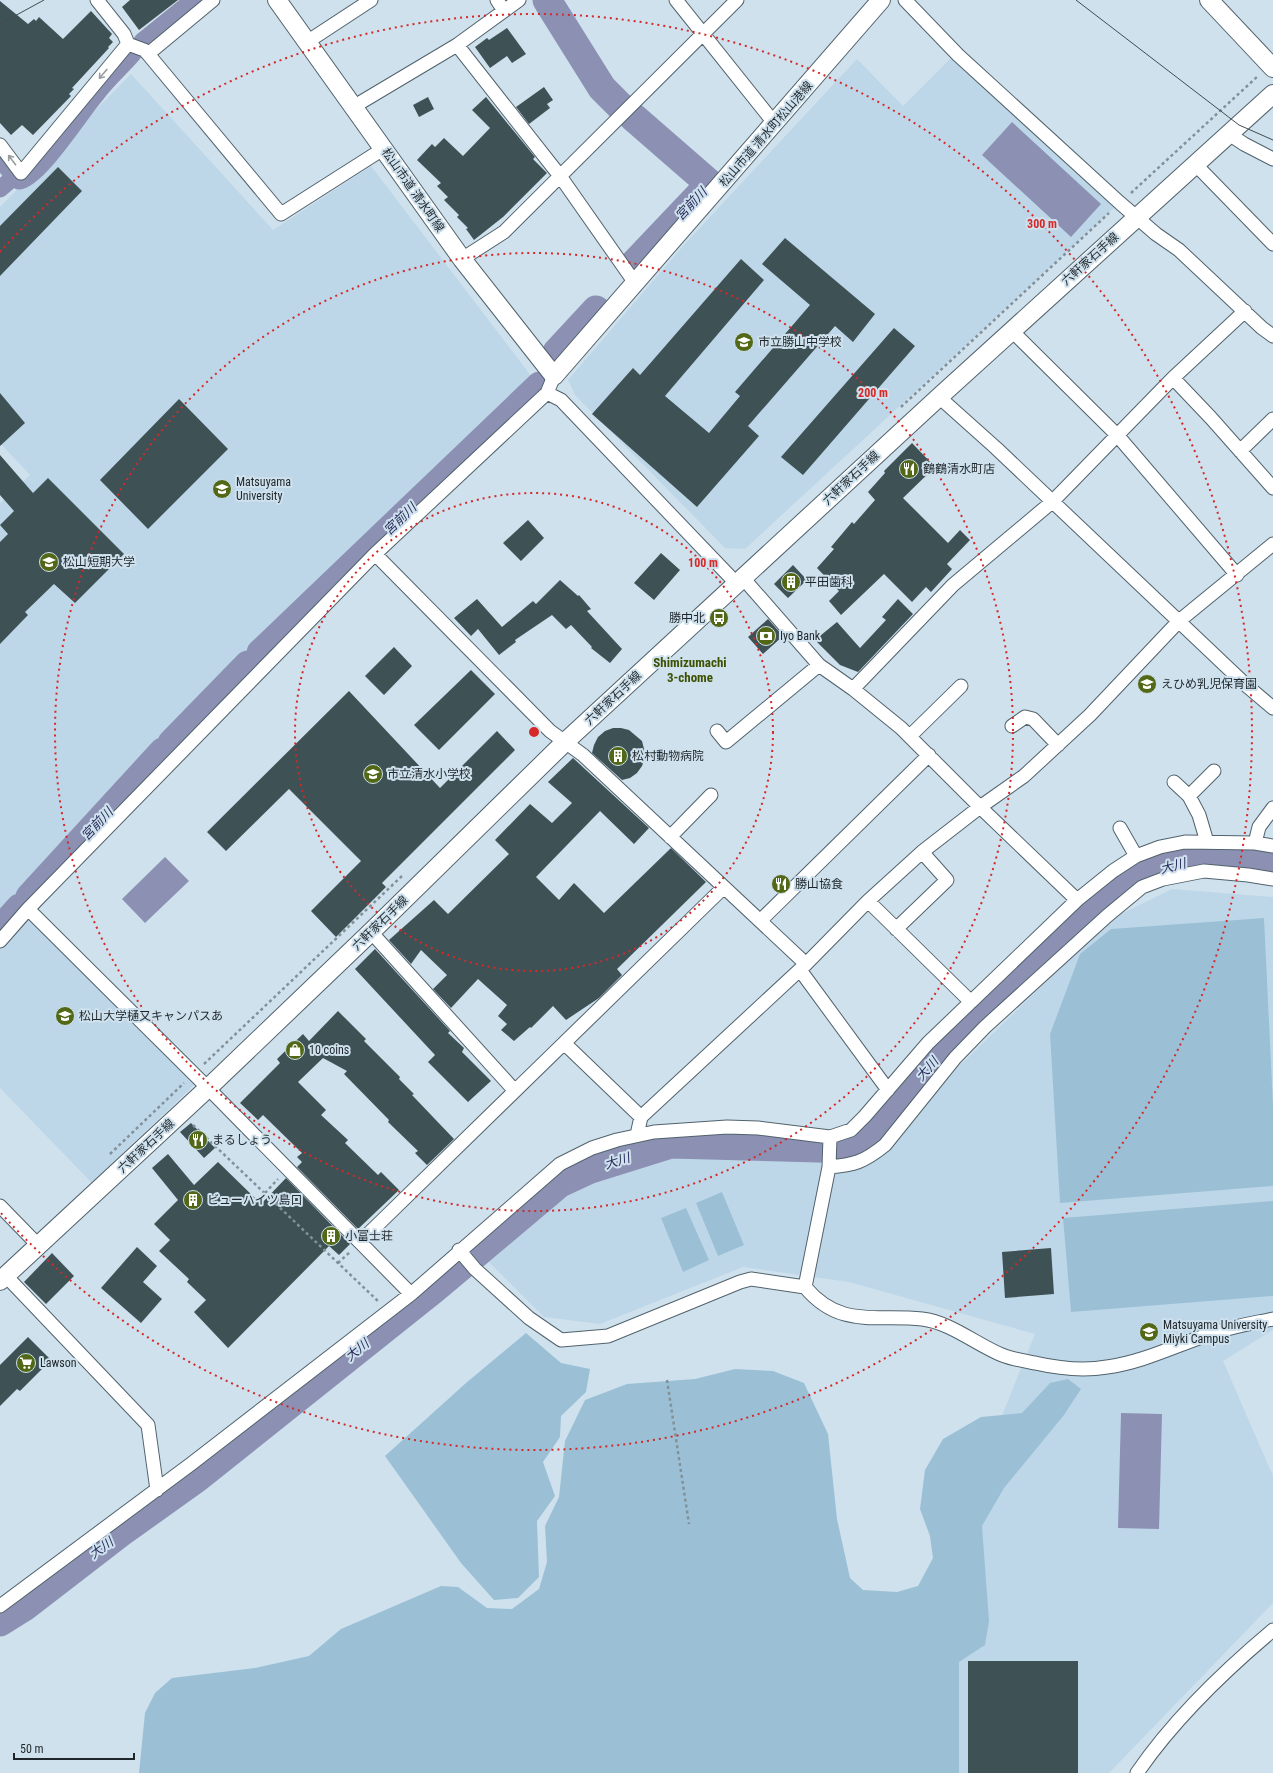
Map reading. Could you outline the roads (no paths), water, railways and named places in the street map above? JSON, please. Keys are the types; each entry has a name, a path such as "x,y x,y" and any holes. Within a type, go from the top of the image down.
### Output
{"main road":[{"name":"松山市道 清水町線","path":"277,0 462,259 554,376"},
{"name":"松山市道 清水町松山港線","path":"554,376 776,124 881,0"},
{"path":"1209,0 1273,68"},
{"name":"六軒家石手線","path":"3,1279 208,1088 371,932 565,742 939,397 1273,94"}],"street":[{"path":"97,0 124,34 138,48 281,214 383,149"},
{"path":"0,145 21,173 138,48 213,0"},
{"path":"307,42 371,0"},
{"path":"353,107 457,45 501,5 519,0"},
{"path":"676,0 776,124"},
{"path":"462,259 504,232 737,0"},
{"path":"905,0 958,55 1156,234 1179,250 1262,328 1273,336"},
{"path":"457,45 560,176 635,283"},
{"path":"1229,134 1244,144 1273,159"},
{"path":"1196,165 1273,244"},
{"path":"852,689 953,585 1052,502 1173,378 1245,311"},
{"path":"1012,331 1117,435 1207,538 1237,575"},
{"path":"0,941 28,909 375,554 547,393 554,376"},
{"path":"1173,378 1273,488"},
{"path":"547,393 561,400 740,581 819,664 910,736 980,807 1077,900"},
{"path":"939,397 996,448 1273,708"},
{"path":"1240,451 1273,419"},
{"path":"637,1135 641,1117 803,967 868,902 922,852 980,807 1024,776 1090,715 1179,621 1273,544"},
{"path":"375,554 550,731 583,755 760,921 803,967 888,1090"},
{"path":"717,731 726,742 819,664"},
{"path":"910,736 961,686"},
{"path":"1012,726 1025,717 1033,719 1058,745"},
{"path":"760,921 929,755"},
{"path":"1189,796 1214,771"},
{"path":"1174,782 1189,796 1199,814 1207,842"},
{"path":"670,837 711,795"},
{"path":"1255,843 1259,827 1273,808"},
{"path":"1120,828 1136,856"},
{"path":"0,1606 156,1490 411,1294 560,1164 592,1148 637,1135 654,1132 727,1127 758,1128 830,1140 851,1130 866,1116 928,1043 1077,900 1101,880 1136,856 1160,847 1185,842 1255,843 1273,846"},
{"path":"896,928 947,880 922,852"},
{"path":"829,1165 852,1165 874,1154 885,1145 954,1058 985,1027 1107,916 1142,887 1163,879 1204,871 1273,879"},
{"path":"360,1242 724,887"},
{"path":"868,902 971,1002"},
{"path":"28,909 208,1088 411,1294"},
{"path":"371,932 515,1092"},
{"path":"564,1044 641,1117"},
{"path":"805,1287 829,1165 830,1140"},
{"path":"0,1206 39,1246"},
{"path":"460,1252 475,1269 529,1318 561,1340 608,1336 740,1282 751,1279 805,1287 815,1300 848,1316 923,1319 937,1322 1003,1355 1036,1364 1082,1369 1108,1367 1141,1358 1218,1331 1273,1319"},
{"path":"3,1279 148,1424 156,1490"},
{"path":"1137,1773 1150,1754 1205,1692 1273,1630"}],"waterway":[{"path":"142,41 193,0"},
{"name":"宮前川","path":"547,0 602,88 622,108"},
{"path":"0,189 14,177 19,181 27,178 48,158 89,103 133,54"},
{"name":"宮前川","path":"633,117 710,184 635,263"},
{"path":"0,159 14,177"},
{"name":"宮前川","path":"557,352 596,310"},
{"name":"宮前川","path":"261,653 540,386"},
{"name":"宮前川","path":"172,743 248,665"},
{"name":"宮前川","path":"30,897 163,752"},
{"name":"大川","path":"0,1622 24,1607 120,1533 197,1478 434,1289 560,1183 588,1170 671,1144 854,1149 872,1137 932,1062 1033,964 1130,878 1184,861 1273,861"},
{"name":"宮前川","path":"0,930 20,908"}],"tram line":[{"path":"0,24 44,0"},
{"path":"1076,0 1239,125 1273,140"}],"place":[{"name":"市立勝山中学校","path":"744,342"},
{"name":"鶴鶴清水町店","path":"909,469"},
{"name":"Matsuyama University","path":"222,489"},
{"name":"松山短期大学","path":"49,562"},
{"name":"平田歯科","path":"791,582"},
{"name":"勝中北","path":"719,618"},
{"name":"Iyo Bank","path":"766,636"},
{"name":"えひめ乳児保育園","path":"1147,684"},
{"name":"松村動物病院","path":"618,756"},
{"name":"市立清水小学校","path":"373,774"},
{"name":"勝山協食","path":"781,884"},
{"name":"松山大学樋又キャンパスあ","path":"65,1016"},
{"name":"10 coins","path":"295,1050"},
{"name":"まるしょう","path":"198,1140"},
{"name":"ビューハイツ島口","path":"193,1200"},
{"name":"小富士荘","path":"331,1236"},
{"name":"Matsuyama University Miyki Campus","path":"1149,1332"},
{"name":"Lawson","path":"26,1363"}],"district":[{"name":"Shimizumachi 3-chome","path":"690,670"}]}
